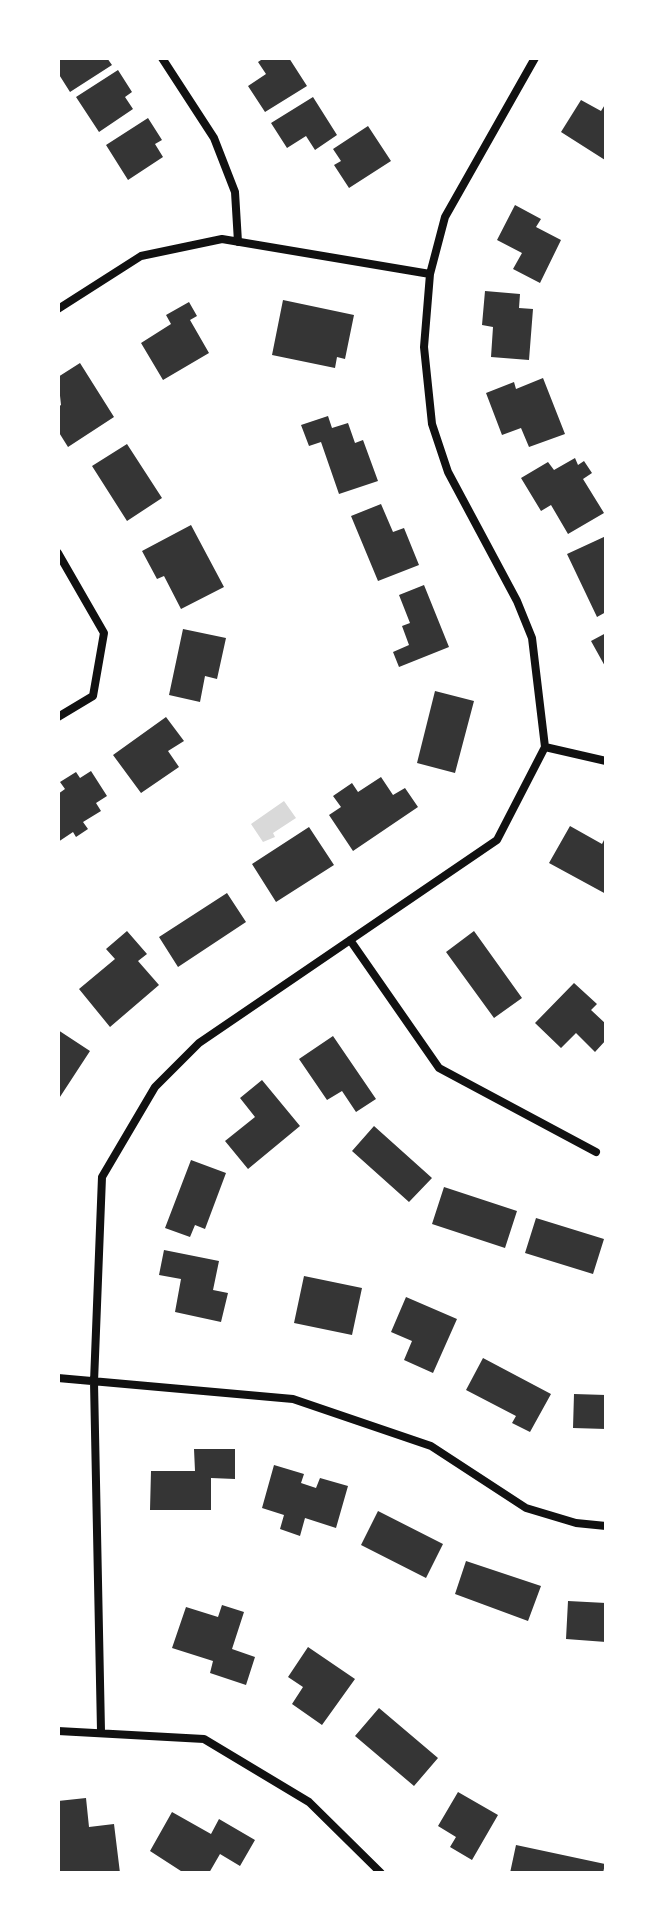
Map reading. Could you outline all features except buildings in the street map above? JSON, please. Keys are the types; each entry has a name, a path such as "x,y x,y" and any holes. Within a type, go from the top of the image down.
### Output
{"street":[{"path":"162,58 214,138 235,192 238,242"},
{"path":"101,1731 94,1382 102,1177 155,1087 199,1043 497,840 545,747 532,638 517,601 448,472 432,424 424,347 430,274 445,217 535,58"},
{"path":"58,309 141,256 222,239 430,274"},
{"path":"58,553 104,633 93,696 58,717"},
{"path":"545,747 606,761"},
{"path":"350,940 439,1068 596,1152"},
{"path":"58,1378 293,1399 431,1446 526,1508 576,1523 606,1526"},
{"path":"58,1731 204,1739 309,1802 381,1873"}],"shaded area":[{"path":"284,801 296,818 273,833 275,837 263,842 251,824"}]}
